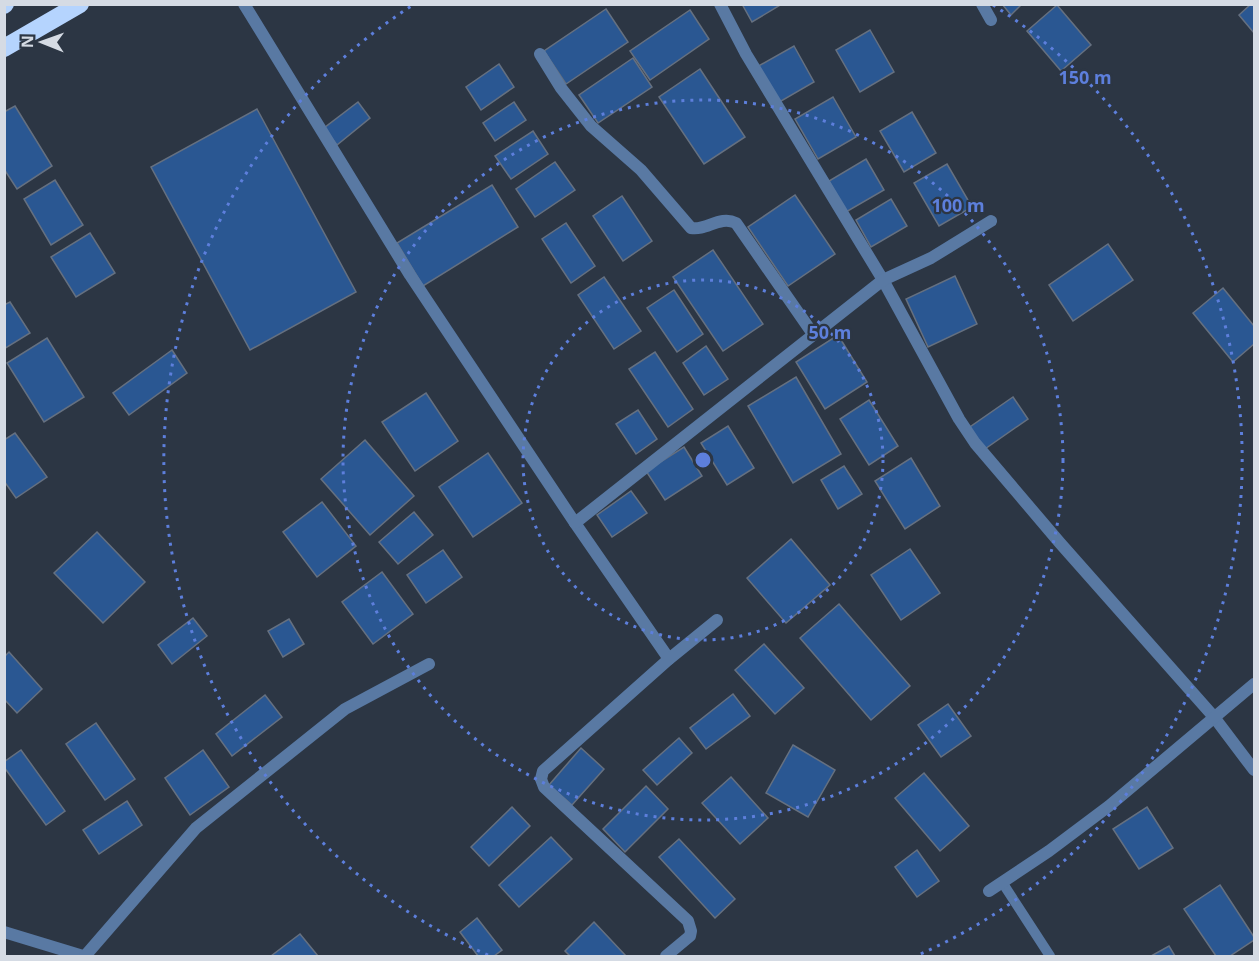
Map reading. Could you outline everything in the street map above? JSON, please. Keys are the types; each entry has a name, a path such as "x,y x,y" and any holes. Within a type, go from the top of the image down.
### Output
{"highway":[{"path":"4,48 80,4"}],"street":[{"path":"244,4 410,275 575,523 669,659"},
{"path":"720,4 766,89 884,280 959,419 975,442 1060,543 1214,717 1254,770"},
{"path":"982,4 991,20"},
{"path":"540,54 561,88 591,126 641,171 690,228 701,228 725,221 736,223 813,334"},
{"path":"575,523 884,280 931,258 991,221"},
{"path":"666,957 690,936 688,921 544,786 541,779 543,771 669,659 717,620"},
{"path":"4,932 84,957 196,828 345,709 429,664"},
{"path":"989,891 1049,851 1109,806 1254,684"}],"lane":[{"path":"1002,882 1050,957"}],"building":[{"path":"742,4 782,4 752,22"},
{"path":"1002,4 1022,4 1011,15"},
{"path":"1254,4 1254,33 1239,15"},
{"path":"1057,5 1091,45 1061,71 1027,31"},
{"path":"606,9 628,42 566,84 544,51"},
{"path":"690,10 709,39 650,80 630,51"},
{"path":"870,30 894,72 860,92 836,50"},
{"path":"794,46 814,82 776,104 755,68"},
{"path":"633,58 652,87 598,123 579,95"},
{"path":"499,64 514,87 481,110 466,87"},
{"path":"700,69 745,137 704,164 659,97"},
{"path":"833,97 856,137 818,159 795,119"},
{"path":"358,102 370,118 337,145 324,128"},
{"path":"514,102 526,120 495,141 483,123"},
{"path":"15,106 52,166 17,189 4,169 4,112"},
{"path":"257,109 356,292 250,350 151,167"},
{"path":"912,112 936,153 904,172 880,131"},
{"path":"533,131 548,154 511,179 495,156"},
{"path":"866,159 884,190 846,212 829,181"},
{"path":"555,162 575,190 535,217 516,189"},
{"path":"947,164 972,207 939,226 914,183"},
{"path":"55,180 83,225 51,245 24,199"},
{"path":"492,185 518,227 423,286 397,243"},
{"path":"795,195 835,254 788,286 748,227"},
{"path":"622,196 652,241 623,261 593,216"},
{"path":"891,199 907,226 871,247 856,220"},
{"path":"566,223 595,266 571,283 542,239"},
{"path":"90,233 115,273 76,297 51,257"},
{"path":"1108,244 1133,280 1073,321 1049,285"},
{"path":"713,250 763,324 723,351 673,277"},
{"path":"955,276 977,324 928,347 906,299"},
{"path":"604,277 641,331 614,349 578,295"},
{"path":"1223,288 1254,326 1254,344 1233,362 1193,313"},
{"path":"674,290 703,334 677,352 647,308"},
{"path":"10,302 30,333 4,349 4,305"},
{"path":"838,335 867,382 825,409 796,362"},
{"path":"47,338 84,397 44,422 7,363"},
{"path":"706,346 728,379 704,395 683,363"},
{"path":"172,350 187,373 129,415 113,393"},
{"path":"655,352 693,409 668,427 629,369"},
{"path":"796,377 841,454 793,483 748,406"},
{"path":"426,393 458,441 415,471 382,422"},
{"path":"1013,397 1028,419 982,451 967,429"},
{"path":"869,400 898,446 869,465 840,419"},
{"path":"638,410 657,439 636,454 616,424"},
{"path":"728,426 754,468 727,485 701,443"},
{"path":"15,433 47,477 16,498 4,481 4,440"},
{"path":"365,440 414,496 370,535 321,479"},
{"path":"684,447 702,476 665,500 646,471"},
{"path":"488,453 522,503 473,537 439,487"},
{"path":"911,458 940,506 905,529 875,481"},
{"path":"844,466 862,494 838,509 821,480"},
{"path":"631,491 647,513 612,537 597,515"},
{"path":"322,502 356,546 317,577 283,532"},
{"path":"414,512 433,535 398,564 379,542"},
{"path":"97,532 145,582 103,623 54,573"},
{"path":"791,539 830,585 786,623 747,578"},
{"path":"910,549 940,593 901,620 871,575"},
{"path":"443,550 462,577 426,603 407,575"},
{"path":"382,572 413,614 373,644 342,602"},
{"path":"839,604 910,686 871,720 800,638"},
{"path":"193,618 207,636 172,664 158,645"},
{"path":"289,619 304,644 283,657 268,631"},
{"path":"764,644 804,688 775,714 735,670"},
{"path":"9,652 42,689 17,713 4,699 4,657"},
{"path":"733,694 750,716 706,749 690,728"},
{"path":"265,695 282,717 232,756 216,734"},
{"path":"948,704 971,736 941,757 918,725"},
{"path":"96,723 135,779 105,800 66,744"},
{"path":"679,738 692,753 657,785 643,770"},
{"path":"793,745 835,770 808,817 766,793"},
{"path":"581,748 604,769 572,805 549,785"},
{"path":"21,750 65,811 46,825 4,767 4,762"},
{"path":"203,750 229,787 190,815 165,778"},
{"path":"924,773 969,826 940,851 895,798"},
{"path":"731,777 768,818 740,844 702,803"},
{"path":"646,786 668,809 625,852 603,829"},
{"path":"127,801 142,825 99,854 83,830"},
{"path":"512,807 530,826 489,866 471,847"},
{"path":"1147,807 1173,848 1139,869 1113,829"},
{"path":"551,837 572,859 519,907 499,885"},
{"path":"679,839 735,899 715,918 659,857"},
{"path":"917,850 939,881 917,897 895,867"},
{"path":"1220,885 1254,937 1254,940 1230,956 1216,956 1184,909"},
{"path":"477,918 502,950 494,956 478,956 460,932"},
{"path":"594,922 626,956 570,956 565,951"},
{"path":"300,934 318,956 271,956"},
{"path":"1169,946 1175,956 1151,956"}]}
